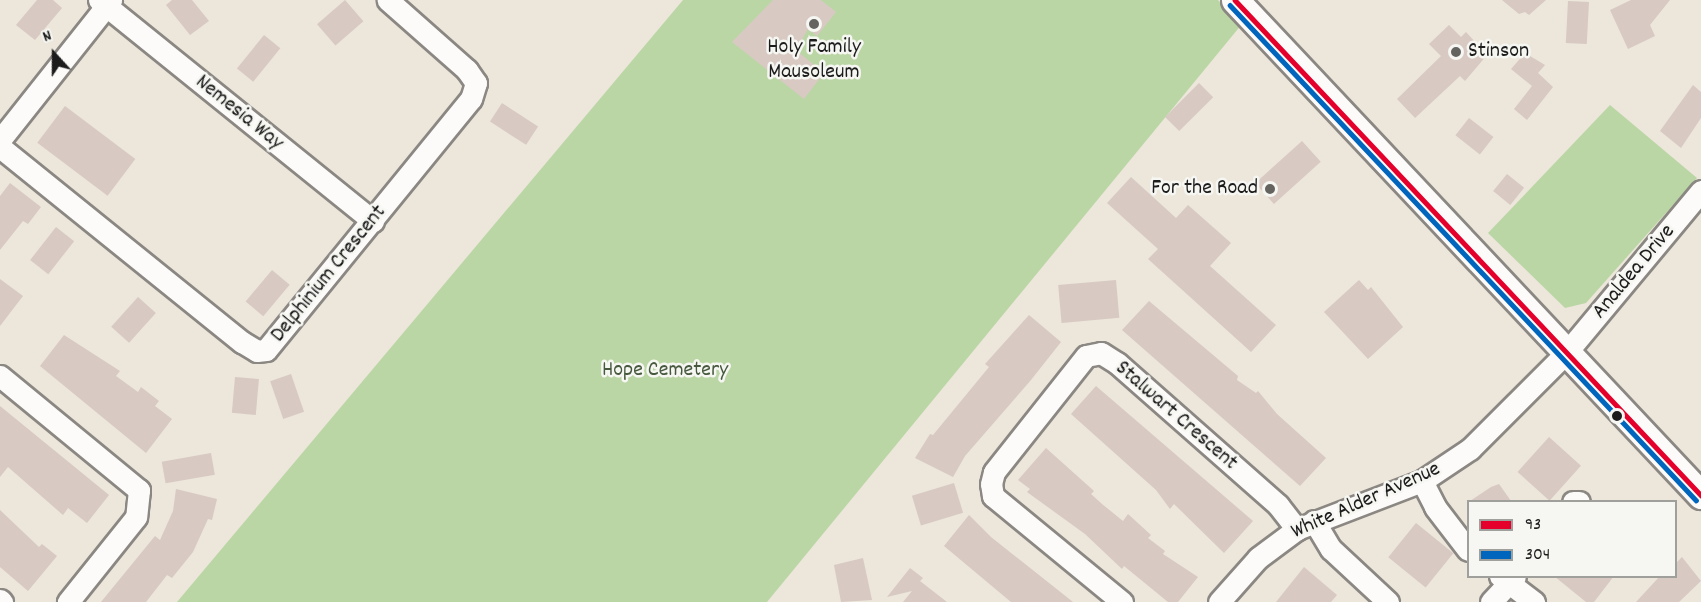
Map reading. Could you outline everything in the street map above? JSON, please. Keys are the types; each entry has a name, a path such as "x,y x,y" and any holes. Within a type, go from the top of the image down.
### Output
{"main road":[{"path":"1235,0 1701,495"}],"street":[{"name":"Delphinium Crescent","path":"0,147 242,342 257,351 273,344 471,99 476,83 467,70 388,0"},
{"name":"Nemesia Way","path":"105,2 373,220"},
{"path":"0,140 105,2"},
{"name":"Analdea Drive","path":"1566,353 1701,191"},
{"name":"Stalwart Crescent","path":"1122,602 993,496 991,484 994,472 1086,356 1101,353 1117,363 1278,506 1306,525 1388,602"},
{"name":"White Alder Avenue","path":"1219,602 1258,558 1306,525 1422,481 1494,428 1566,353"},
{"path":"0,376 140,490 136,517 68,602"},
{"path":"1422,481 1435,507 1467,549"},
{"path":"1491,602 1508,579 1534,602"}],"green space":[{"name":"Hope Cemetery","path":"683,0 1218,0 1242,24 767,602 177,602"},
{"path":"1610,105 1697,178 1586,303 1565,308 1488,233"}],"building":[{"path":"37,0 53,0 62,8 35,40 16,25"},
{"path":"172,0 192,0 209,21 190,35 166,5"},
{"path":"345,0 363,21 335,45 317,24"},
{"path":"773,0 821,0 836,12 817,36 808,29 796,50 824,73 804,99 732,42"},
{"path":"1502,0 1546,0 1529,15 1525,12 1519,14"},
{"path":"1631,0 1670,0 1650,25 1655,36 1628,49 1610,10"},
{"path":"1568,1 1589,2 1587,44 1566,43"},
{"path":"1449,25 1461,37 1466,32 1487,55 1465,81 1460,76 1415,118 1397,99 1441,56 1429,44"},
{"path":"264,35 280,48 253,82 237,68"},
{"path":"1525,53 1545,65 1538,73 1553,87 1527,120 1514,109 1532,86 1511,69"},
{"path":"1199,83 1213,97 1179,131 1165,117"},
{"path":"1693,85 1701,92 1701,118 1681,148 1660,131"},
{"path":"502,103 538,126 526,145 490,121"},
{"path":"65,106 135,159 108,196 37,143"},
{"path":"1469,118 1493,137 1480,154 1455,135"},
{"path":"1302,141 1321,162 1274,204 1255,183"},
{"path":"1507,174 1524,188 1510,205 1493,191"},
{"path":"1131,177 1176,218 1188,205 1231,243 1210,266 1276,325 1251,352 1148,259 1158,249 1107,203"},
{"path":"10,183 41,207 28,224 23,221 0,250 0,196"},
{"path":"56,227 74,241 48,274 30,260"},
{"path":"272,270 290,285 263,316 246,301"},
{"path":"0,279 23,296 0,326"},
{"path":"1116,280 1119,318 1062,323 1058,285"},
{"path":"1359,280 1368,290 1371,287 1403,327 1368,359 1324,312"},
{"path":"138,297 156,313 129,343 111,327"},
{"path":"1149,301 1238,376 1237,380 1256,393 1258,391 1277,414 1326,458 1300,486 1122,330"},
{"path":"1029,315 1061,342 1031,380 965,456 953,477 915,458 930,434 933,435 989,367 985,364"},
{"path":"64,335 120,371 116,376 138,392 141,387 159,401 155,406 172,419 146,453 40,366"},
{"path":"291,374 304,412 283,419 270,381"},
{"path":"235,377 259,379 256,415 232,413"},
{"path":"1096,386 1253,521 1224,553 1174,504 1170,509 1156,490 1071,414"},
{"path":"0,406 109,495 87,523 68,508 63,515 8,467 0,477"},
{"path":"1549,437 1581,466 1549,500 1518,472"},
{"path":"1046,448 1094,491 1091,494 1102,504 1123,521 1128,514 1151,535 1148,538 1165,551 1163,554 1198,577 1178,602 1168,602 1124,566 1122,569 1085,534 1027,492 1030,489 1018,480"},
{"path":"211,453 215,475 166,483 162,462"},
{"path":"954,483 963,513 921,526 912,496"},
{"path":"1499,484 1510,500 1472,500"},
{"path":"176,489 217,499 212,520 208,519 193,552 172,578 167,575 146,602 101,602 155,536 160,540 173,511"},
{"path":"0,510 39,547 42,544 57,556 28,591 0,567"},
{"path":"969,515 991,537 1073,602 1011,602 944,546"},
{"path":"1416,523 1453,553 1426,587 1388,557"},
{"path":"1682,557 1701,581 1679,602 1636,602 1658,578 1677,578 1677,562"},
{"path":"863,558 872,600 841,602 834,565"},
{"path":"1304,567 1337,595 1331,602 1276,602"},
{"path":"910,568 923,578 920,581 947,602 903,602 912,591 887,597"},
{"path":"1556,578 1612,578 1594,602 1586,602"}],"transit line":[{"name":"93","path":"1235,0 1701,495"},
{"name":"304","path":"1230,5 1696,500"}],"place":[{"name":"Holy Family Mausoleum","path":"814,24"},
{"name":"Stinson","path":"1456,52"},
{"name":"For the Road","path":"1270,189"}]}
